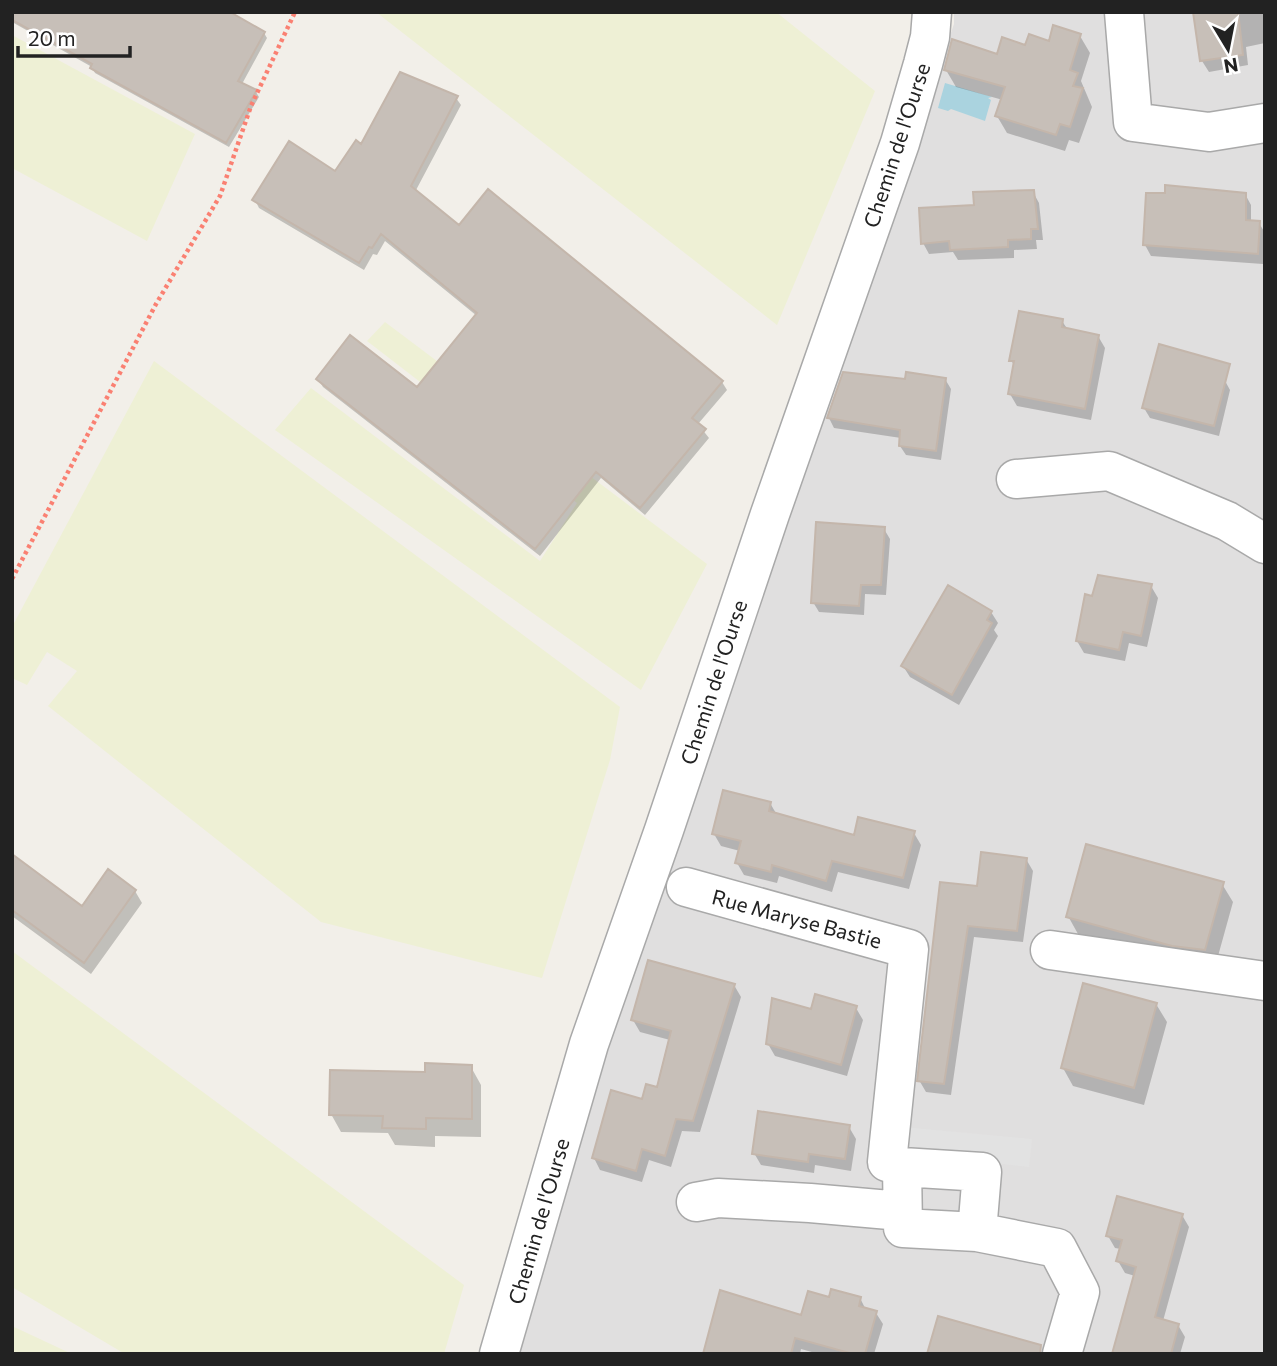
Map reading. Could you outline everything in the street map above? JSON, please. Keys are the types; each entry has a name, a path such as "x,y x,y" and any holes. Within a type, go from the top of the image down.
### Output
{"street":[{"name":"Chemin de l'Ourse","path":"499,1354 589,1044 664,830 769,514 900,143 930,37 932,12"},
{"path":"1124,12 1133,122 1209,132 1265,123"},
{"path":"1016,479 1109,471 1227,521 1265,544"},
{"name":"Rue Maryse Bastie","path":"686,887 909,949 887,1161 902,1167"},
{"path":"1050,950 1265,981"},
{"path":"977,1232 982,1172 902,1167 903,1228 977,1232 1057,1248 1080,1292 1062,1354"},
{"path":"696,1202 718,1198 901,1211"}],"path":[{"path":"12,579 156,304 219,196 251,106 295,12"}],"shaded area":[{"path":"954,12 1265,12 1265,1354 510,1354 604,1031 694,803 866,273 954,24"},
{"path":"903,1127 1032,1139 1029,1167 900,1152"}],"green space":[{"path":"376,12 776,12 875,91 777,325"},
{"path":"12,35 195,134 147,241 12,168"},
{"path":"385,322 707,564 641,690 275,430 311,388 540,561 577,503 367,341"},
{"path":"154,361 620,707 610,760 542,978 321,922 48,706 77,671 47,652 27,685 12,678 12,627"},
{"path":"12,951 464,1285 444,1354 125,1354 12,1287"},
{"path":"12,1326 72,1354 12,1354"}],"water":[{"path":"945,83 992,97 988,98 991,100 985,121 951,109 948,111 938,108"}],"building":[{"path":"12,12 230,12 265,32 238,81 257,90 226,143 90,68 92,64 12,20"},
{"path":"1193,12 1238,12 1243,55 1200,61"},
{"path":"1053,25 1081,34 1070,70 1078,73 1073,86 1083,88 1070,127 1060,124 1056,135 995,116 1005,87 944,70 952,39 997,54 1002,37 1025,45 1029,34 1049,41"},
{"path":"400,72 458,96 411,186 459,225 488,189 723,381 692,418 706,429 640,508 596,472 535,549 316,379 350,335 417,387 477,313 381,234 359,263 252,200 289,141 335,171 356,140 361,144"},
{"path":"1165,185 1246,193 1246,220 1260,221 1258,254 1143,245 1146,193 1165,193"},
{"path":"1034,190 1038,229 1031,229 1031,239 1008,240 1008,247 950,250 949,241 921,244 919,208 974,205 973,192"},
{"path":"1019,311 1063,319 1062,327 1099,335 1085,409 1008,394 1014,361 1009,361"},
{"path":"1159,344 1230,364 1214,426 1142,408"},
{"path":"843,372 905,379 906,372 946,378 936,451 899,446 900,430 827,418"},
{"path":"816,522 885,527 881,585 861,585 859,606 811,603"},
{"path":"1098,575 1152,584 1141,636 1123,632 1119,650 1076,641 1085,594 1092,596"},
{"path":"948,585 992,611 987,620 992,623 952,695 901,666"},
{"path":"723,790 771,802 769,811 854,835 858,817 915,831 903,878 832,861 826,881 772,865 771,872 735,863 741,841 712,834"},
{"path":"1086,844 1224,882 1205,950 1172,946 1066,917"},
{"path":"981,852 1027,858 1017,931 968,926 944,1084 917,1081 940,882 977,886"},
{"path":"12,854 82,906 108,869 136,890 84,963 12,910"},
{"path":"648,960 735,984 693,1121 676,1119 665,1156 642,1149 636,1171 592,1158 611,1090 642,1099 646,1084 657,1087 671,1031 631,1020"},
{"path":"1083,983 1157,1003 1134,1088 1061,1068"},
{"path":"815,994 857,1006 841,1065 766,1044 772,998 811,1009"},
{"path":"425,1063 472,1065 472,1119 426,1118 426,1129 382,1128 383,1116 329,1115 330,1070 425,1072"},
{"path":"758,1111 850,1125 845,1159 809,1154 808,1162 752,1154"},
{"path":"1117,1196 1183,1214 1155,1317 1179,1324 1171,1354 1112,1354 1136,1267 1116,1261 1122,1240 1106,1236"},
{"path":"831,1289 861,1297 859,1306 877,1311 865,1354 853,1354 795,1338 791,1354 703,1354 720,1290 801,1315 808,1291 829,1297"},
{"path":"938,1316 1041,1345 1040,1354 927,1354"}]}
